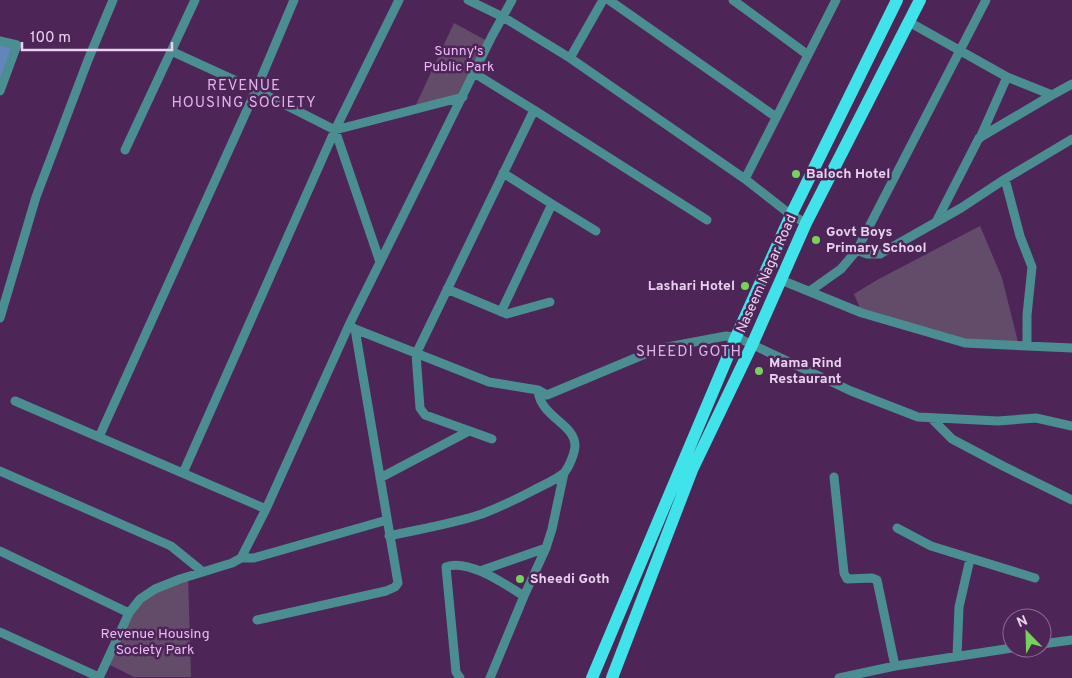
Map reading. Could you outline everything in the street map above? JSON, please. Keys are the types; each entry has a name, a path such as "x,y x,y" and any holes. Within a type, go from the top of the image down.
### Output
{"main road":[{"name":"Naseem Nagar Road","path":"592,678 736,337 791,215 897,0"},
{"name":"Naseem Nagar Road","path":"612,678 692,470 752,345 806,223 920,0"}],"street":[{"path":"0,318 36,197 113,0"},
{"path":"124,150 195,0"},
{"path":"99,437 256,90 294,0"},
{"path":"183,473 335,130 399,0"},
{"path":"468,0 503,17 570,58 745,179 791,215 806,223"},
{"path":"241,558 352,327 380,262 512,0"},
{"path":"570,58 603,0"},
{"path":"609,0 776,117"},
{"path":"733,0 743,3 808,55"},
{"path":"745,179 836,0"},
{"path":"810,291 841,269 857,250 961,52 986,0"},
{"path":"909,22 1007,76 1052,95"},
{"path":"0,41 17,45 0,91"},
{"path":"171,52 256,90 335,130 463,97"},
{"path":"474,73 707,220"},
{"path":"937,220 979,138 1007,76"},
{"path":"979,138 1072,84"},
{"path":"492,439 425,416 420,408 416,354 534,110"},
{"path":"335,130 380,262"},
{"path":"857,250 867,254 880,254 961,208 1072,139"},
{"path":"504,173 596,231"},
{"path":"1006,179 1020,236 1032,267 1027,314 1027,346"},
{"path":"501,312 552,204"},
{"path":"781,280 862,313 965,342 1072,348"},
{"path":"447,289 507,314 550,302"},
{"path":"352,327 489,382 538,390 547,395 657,349 712,338 736,337 851,391 918,417 998,421 1036,418 1072,426"},
{"path":"257,620 386,592 395,588 398,583 352,327"},
{"path":"490,678 546,548 564,473 574,453 575,444 565,426 558,419 551,416 543,406 538,390"},
{"path":"15,401 266,509"},
{"path":"931,418 952,439 1072,500"},
{"path":"380,478 469,432"},
{"path":"0,471 171,546 203,572"},
{"path":"389,536 480,514 522,496 564,473"},
{"path":"834,477 844,573 847,579 872,578 878,580 895,666"},
{"path":"0,632 99,677 129,614 140,599 155,589 232,563 241,558 254,558 387,520"},
{"path":"897,528 931,546 1035,578"},
{"path":"480,570 546,548"},
{"path":"0,551 129,614"},
{"path":"957,656 959,607 970,559"},
{"path":"460,678 456,672 446,567 452,564 480,570 524,596"},
{"path":"1052,643 1072,640"},
{"path":"839,678 895,666 1002,649"}],"green space":[{"name":"Sunny's Public Park","path":"454,23 489,42 463,97 414,109"},
{"path":"980,226 1002,278 1019,346 965,343 862,313 854,294"},
{"name":"Revenue Housing Society Park","path":"188,576 191,677 134,677 106,663 140,599"}],"water":[{"path":"0,41 17,45 0,91"}],"place":[{"name":"Baloch Hotel","path":"796,174"},
{"name":"Govt Boys Primary School","path":"816,240"},
{"name":"Lashari Hotel","path":"745,286"},
{"name":"Mama Rind Restaurant","path":"759,371"},
{"name":"Sheedi Goth","path":"520,579"}],"district":[{"name":"REVENUE HOUSING SOCIETY","path":"244,94"},
{"name":"SHEEDI GOTH","path":"689,352"}]}
